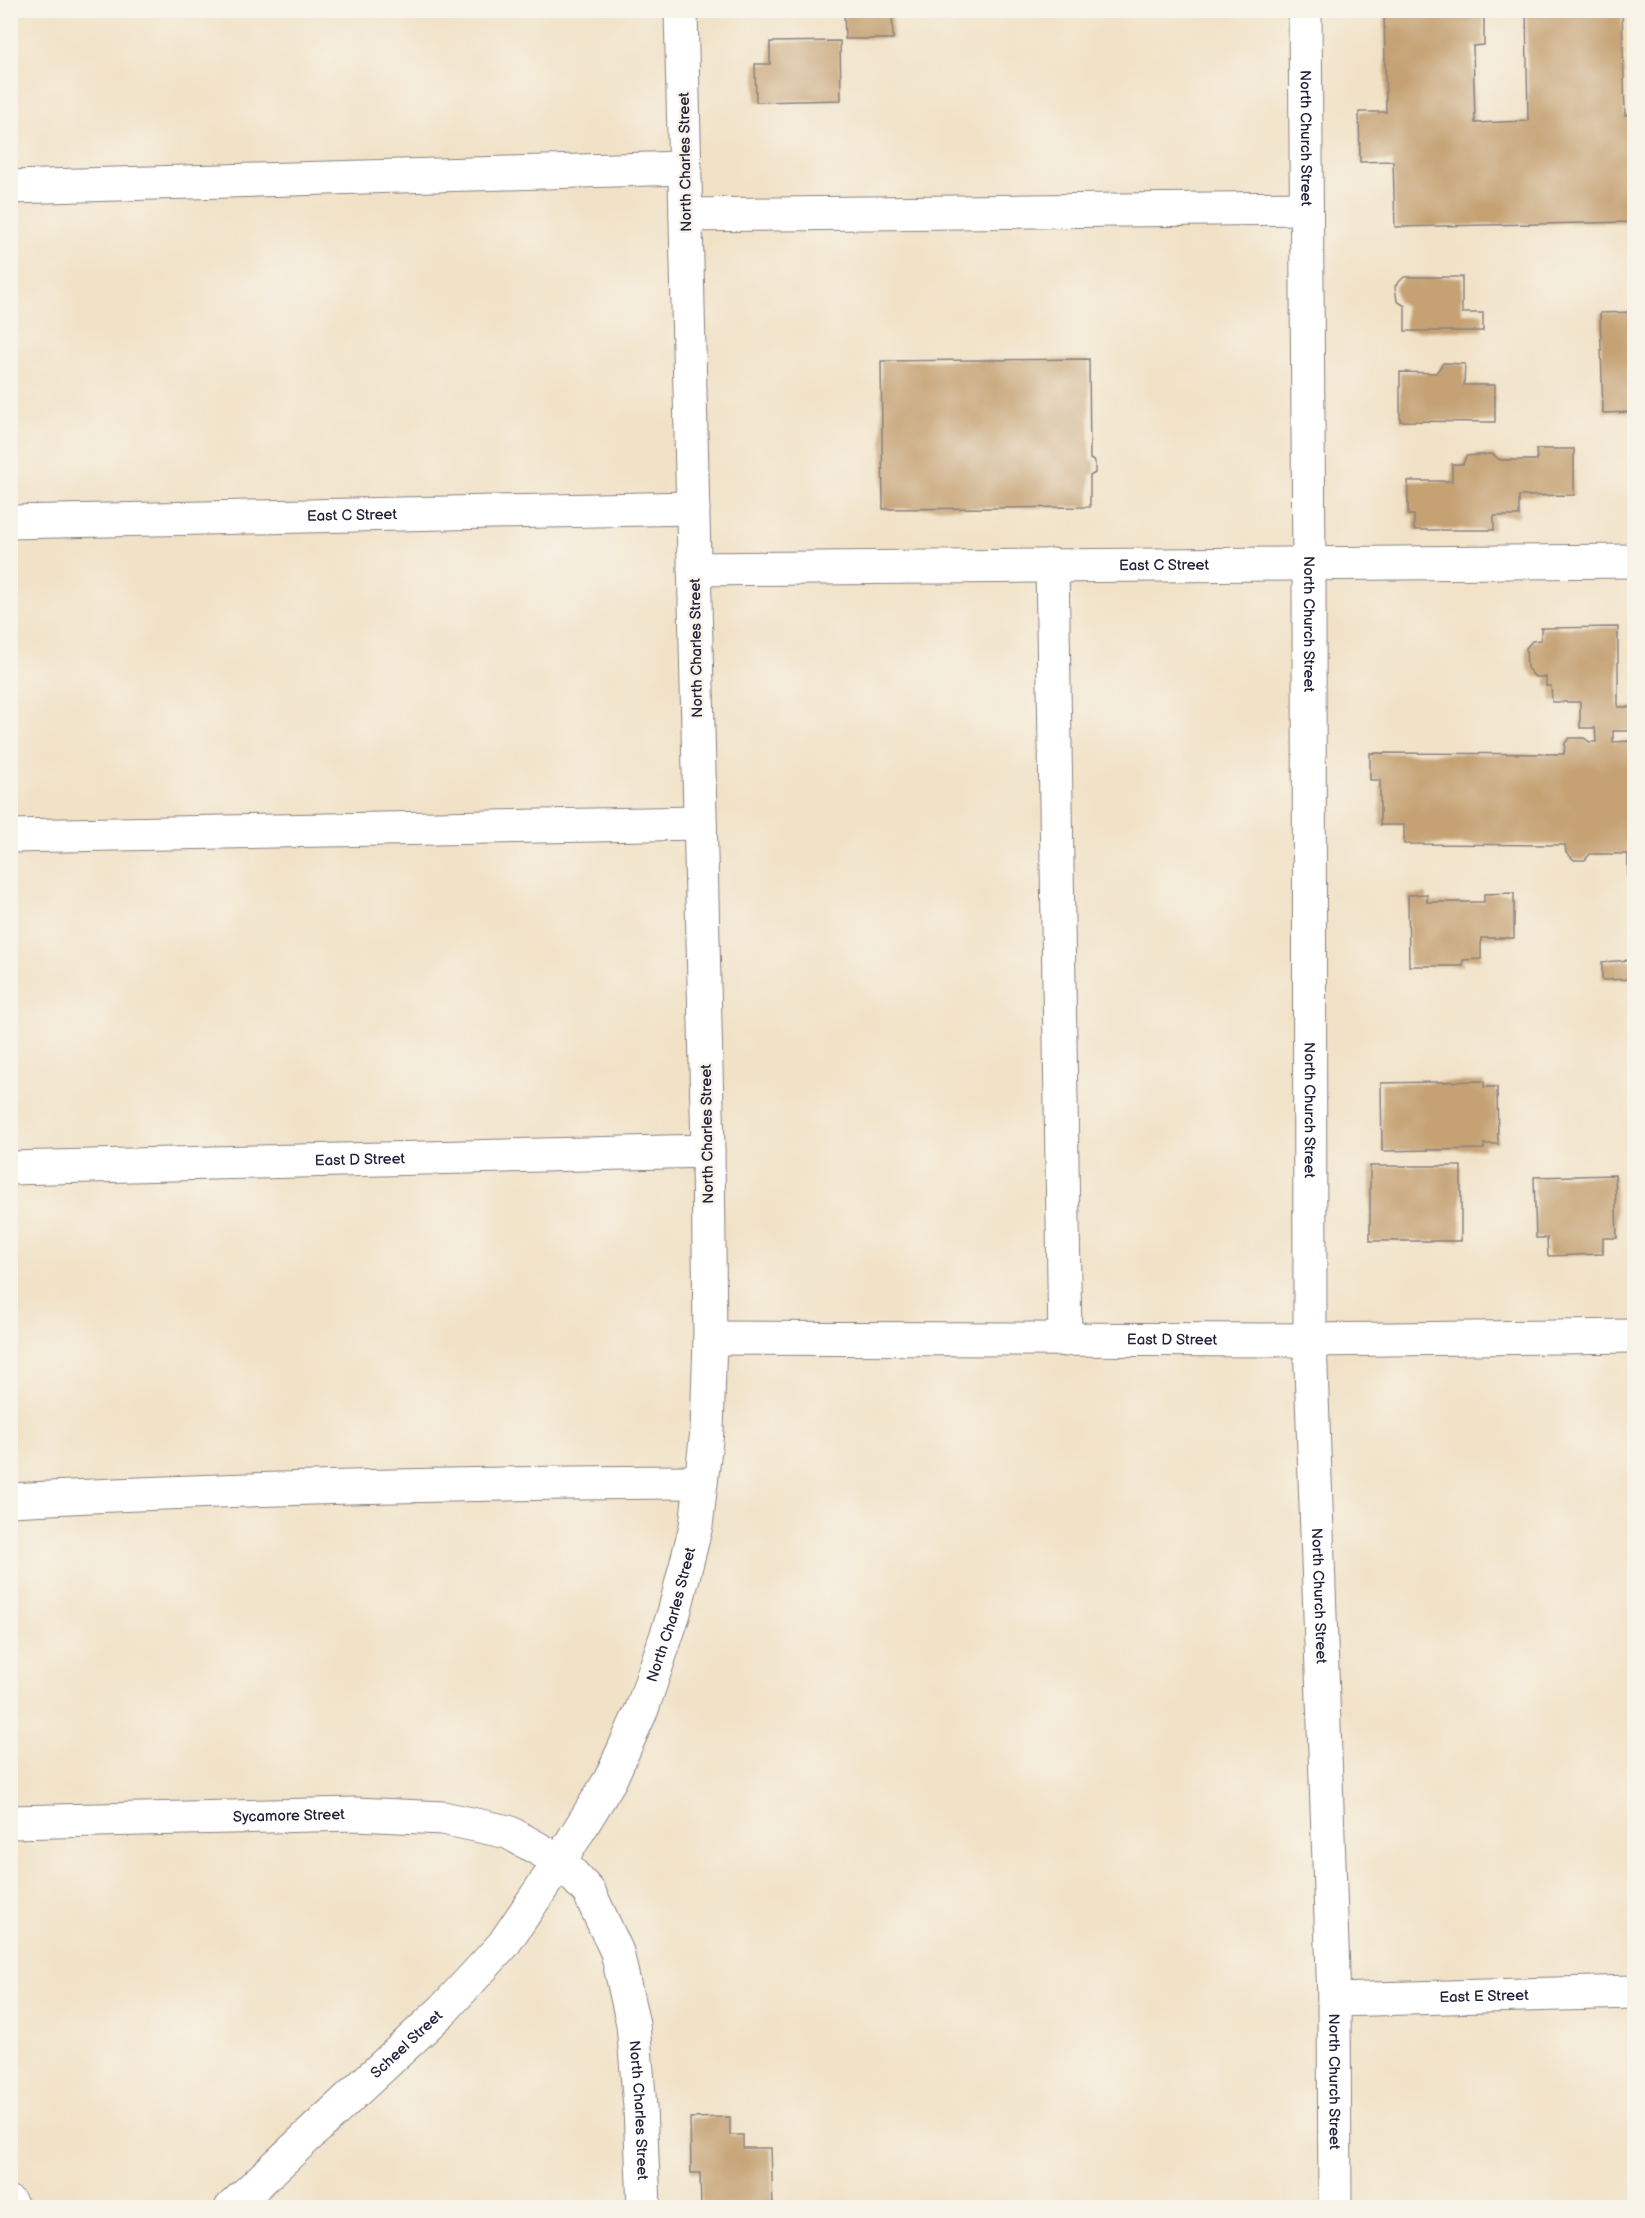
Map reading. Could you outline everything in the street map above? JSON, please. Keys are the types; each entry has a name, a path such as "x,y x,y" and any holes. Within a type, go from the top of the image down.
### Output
{"street":[{"name":"North Charles Street","path":"644,2208 640,2107 633,2024 617,1952 589,1892 560,1860 610,1780 642,1709 674,1613 696,1526 707,1431 710,1338 708,1151 681,10"},
{"name":"North Church Street","path":"1305,10 1309,563 1310,1340 1334,2000 1335,2208"},
{"path":"10,187 685,168"},
{"path":"686,215 1306,208"},
{"name":"East C Street","path":"10,522 693,508"},
{"name":"East C Street","path":"694,568 1635,561"},
{"path":"1052,565 1065,1340"},
{"path":"10,836 700,823"},
{"name":"East D Street","path":"10,1168 708,1151"},
{"name":"East D Street","path":"710,1338 1310,1340 1635,1336"},
{"path":"10,1500 169,1492 523,1483 701,1482"},
{"name":"Sycamore Street","path":"10,1822 356,1814 443,1818 508,1832 560,1860"},
{"name":"Scheel Street","path":"231,2208 443,2010 503,1945 560,1860"},
{"name":"East E Street","path":"1334,2000 1635,1992"},
{"path":"10,2203 13,2208"}],"building":[{"path":"844,10 892,10 893,39 845,39"},
{"path":"1384,10 1484,10 1484,45 1473,46 1475,123 1528,121 1526,10 1622,10 1625,115 1634,115 1634,216 1630,216 1630,222 1395,227 1393,161 1360,162 1359,112 1386,112"},
{"path":"840,41 841,100 756,102 755,64 770,64 770,42"},
{"path":"1404,277 1462,277 1462,313 1483,313 1483,331 1405,331 1405,306 1397,301 1395,286"},
{"path":"1634,312 1634,412 1603,413 1600,313"},
{"path":"1089,359 1090,459 1095,462 1095,473 1090,476 1090,507 883,509 881,361"},
{"path":"1443,363 1465,364 1464,385 1495,385 1495,422 1400,421 1400,372 1436,373"},
{"path":"1536,449 1574,449 1574,495 1519,496 1519,516 1494,516 1494,530 1414,530 1414,515 1408,515 1408,481 1452,481 1452,464 1463,464 1466,456 1492,454 1500,460 1537,460"},
{"path":"1618,627 1618,707 1634,707 1634,731 1613,731 1613,742 1631,741 1631,774 1634,777 1634,877 1628,877 1628,854 1590,854 1585,860 1574,860 1566,852 1565,845 1404,844 1404,825 1380,825 1380,780 1370,780 1370,753 1564,754 1565,743 1569,738 1584,738 1590,742 1596,742 1595,728 1580,728 1580,702 1552,702 1551,686 1546,686 1546,677 1535,677 1527,668 1526,648 1532,641 1541,640 1541,628"},
{"path":"1514,893 1514,938 1481,938 1481,959 1463,960 1463,966 1409,966 1408,895 1427,894 1427,902 1484,902 1484,894"},
{"path":"1631,960 1632,979 1602,980 1602,962"},
{"path":"1484,1081 1484,1087 1497,1087 1498,1144 1484,1144 1484,1149 1382,1151 1381,1083"},
{"path":"1370,1166 1461,1166 1461,1241 1370,1241"},
{"path":"1615,1175 1617,1238 1603,1238 1603,1254 1548,1256 1547,1238 1536,1238 1534,1177"},
{"path":"730,2117 730,2135 743,2135 743,2148 771,2148 773,2208 701,2208 700,2173 691,2173 690,2118"}]}
